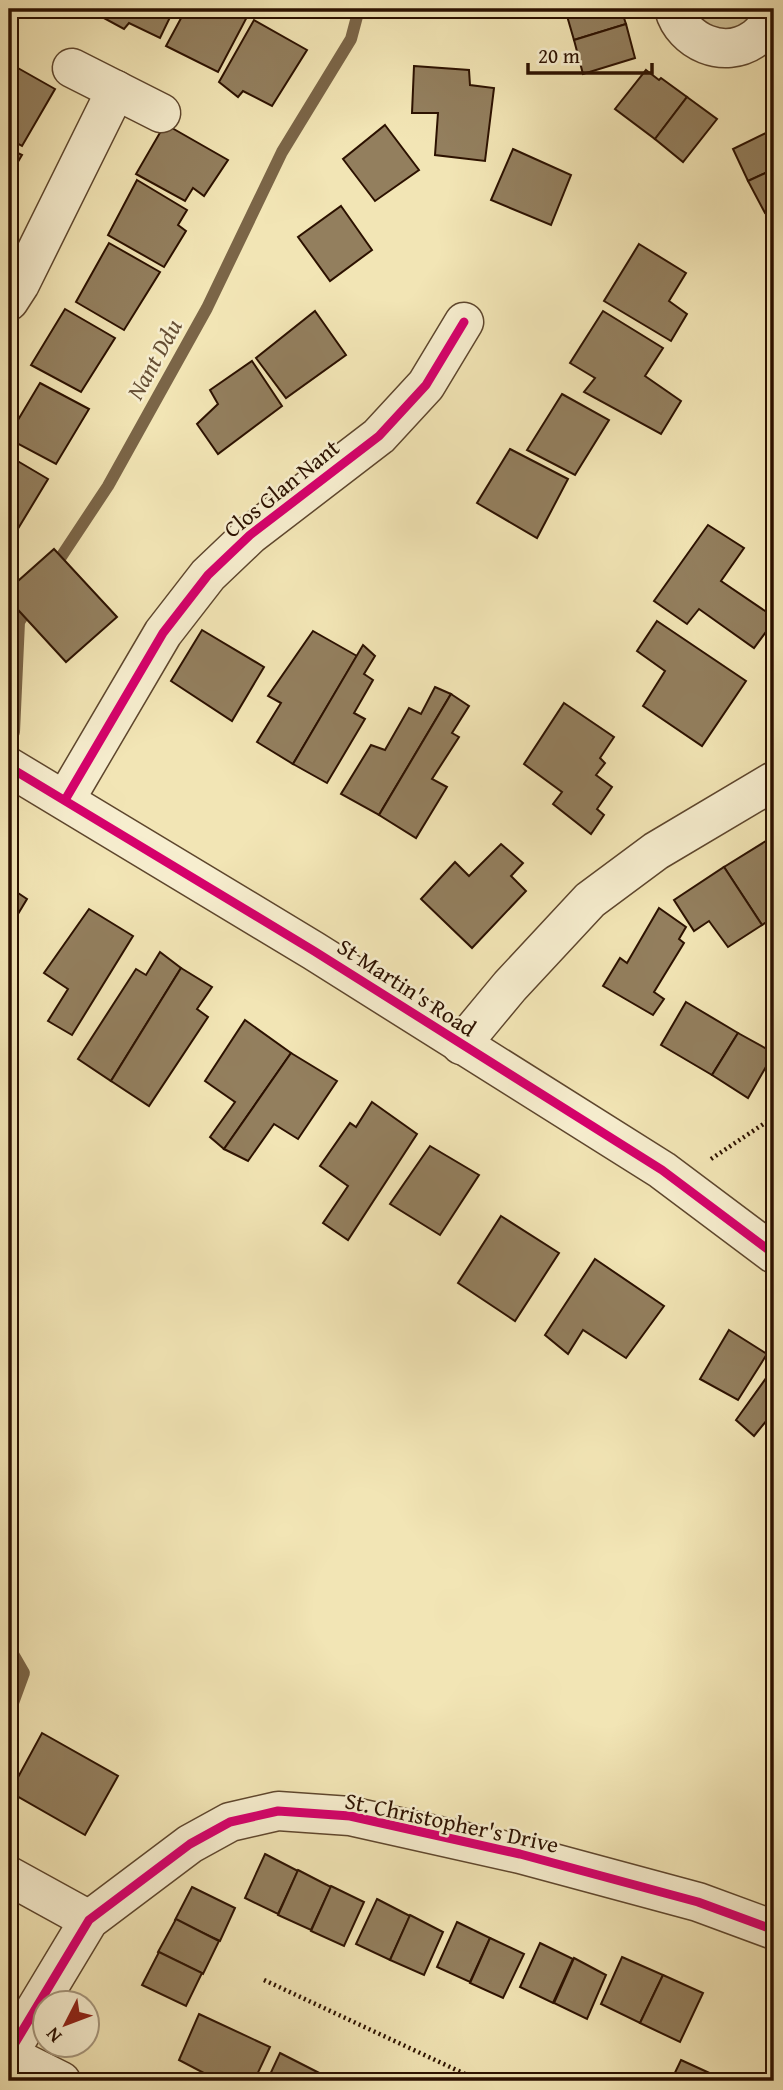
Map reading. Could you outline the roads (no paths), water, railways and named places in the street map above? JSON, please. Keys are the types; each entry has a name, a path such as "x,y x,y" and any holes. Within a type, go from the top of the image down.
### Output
{"street":[{"path":"674,9 683,28 708,46 740,46 754,40 771,26"},
{"path":"72,68 161,113"},
{"path":"9,301 20,284 116,90"},
{"name":"Clos Glan Nant","path":"65,800 163,633 208,575 250,535 379,436 426,385 464,322"},
{"name":"St Martin's Road","path":"9,767 314,951 662,1170 774,1254"},
{"path":"461,1045 510,986 590,900 656,851 774,781"},
{"name":"St. Christopher's Drive","path":"9,2054 89,1920 190,1844 230,1822 278,1811 350,1816 520,1854 698,1902 774,1930"},
{"path":"9,1876 89,1920"},
{"path":"9,2054 61,2081"}],"waterway":[{"name":"Nant Ddu","path":"53,569 108,486 207,308 282,152 351,39 359,9"},
{"name":"Nant Ddu","path":"14,732 19,622 32,602"},
{"name":"Nant Ddu","path":"9,859 11,807"},
{"name":"Nant Ddu","path":"9,1647 24,1673 9,1714"}]}
